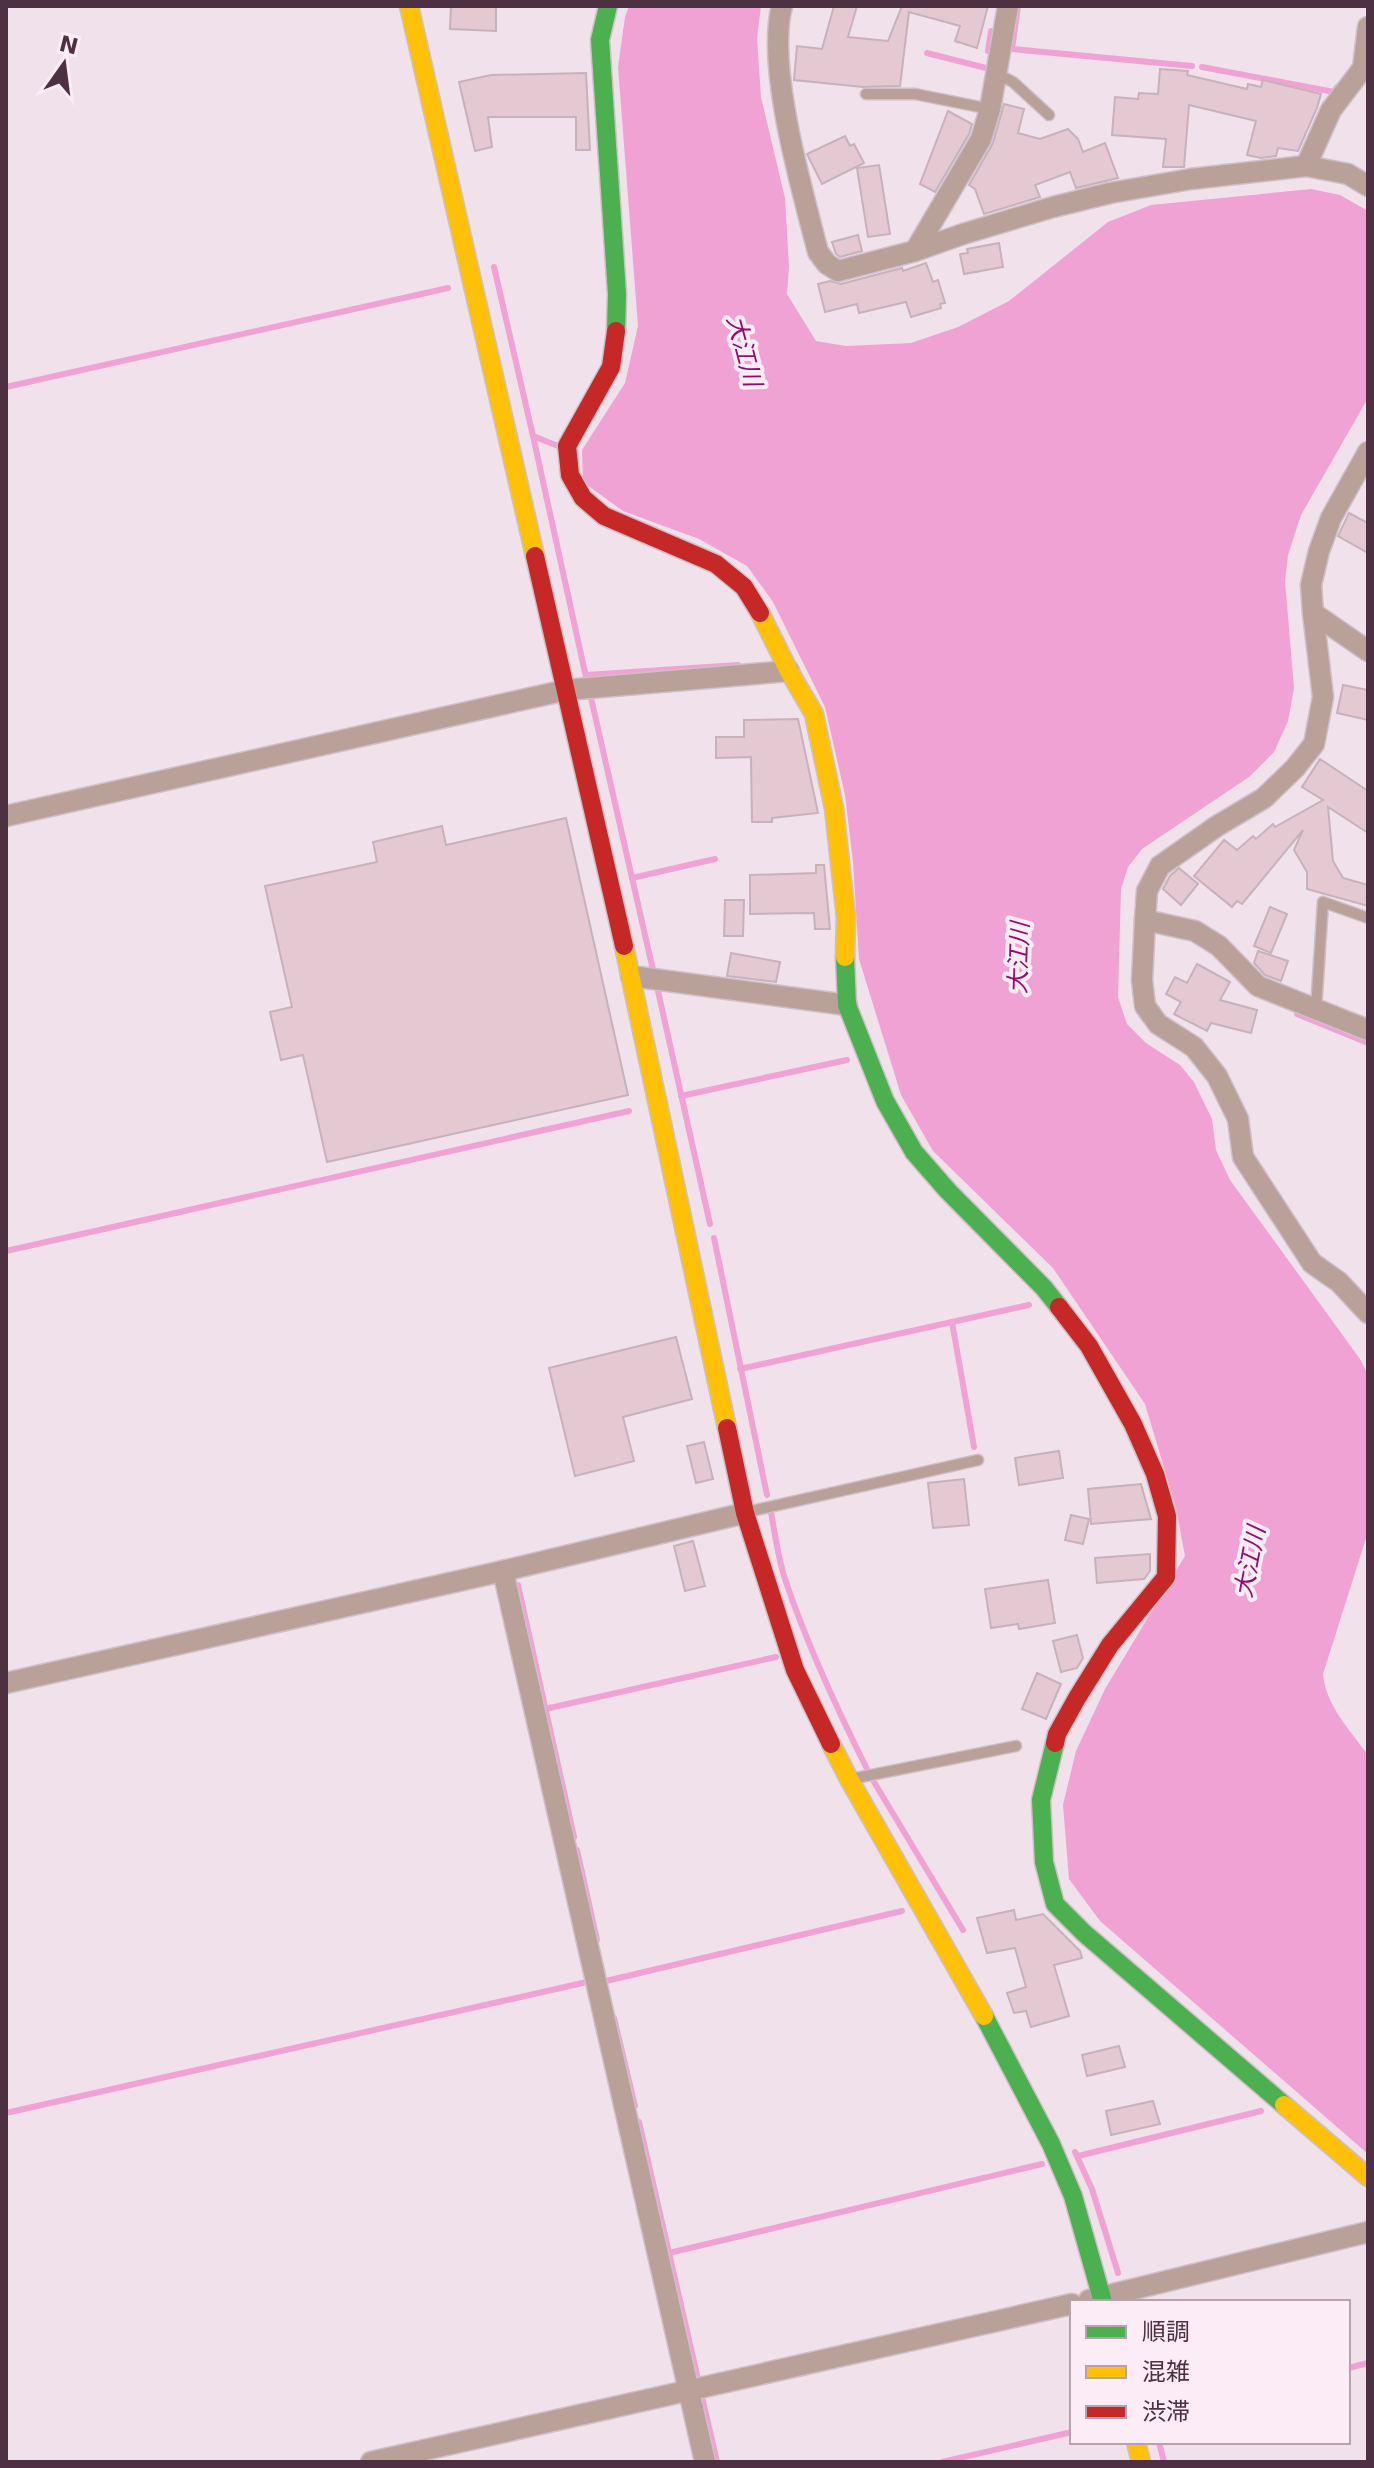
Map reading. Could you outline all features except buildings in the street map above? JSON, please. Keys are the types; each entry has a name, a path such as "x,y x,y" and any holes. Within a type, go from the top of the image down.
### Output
{"street":[{"path":"409,6 631,976 745,1513 795,1670 849,1779 993,2032 1051,2144 1077,2210 1095,2300 1368,2232"},
{"path":"608,6 600,40 617,294 616,331 611,367 567,446 570,475 583,498 604,516 716,564 744,587 763,618 814,714 834,808 846,917 847,1005 885,1101 914,1152 1044,1288 1089,1346 1133,1424 1155,1474 1167,1516 1166,1577 1110,1645 1057,1734 1041,1800 1044,1862 1055,1904 1084,1933 1368,2177"},
{"path":"782,6 778,23 781,88 818,252 827,264 838,271 915,251 1038,211 1110,193 1191,179 1306,166 1348,174 1368,186"},
{"path":"915,251 981,139 990,109 1008,6"},
{"path":"1306,166 1331,110 1365,69 1368,27"},
{"path":"1368,452 1331,518 1311,585 1323,697 1314,744 1264,798 1160,866 1147,891 1142,980 1145,1006 1158,1024 1194,1047 1217,1076 1238,1119 1243,1157 1312,1263 1339,1282 1368,1313"},
{"path":"1313,613 1368,651"},
{"path":"6,816 566,690 789,671"},
{"path":"1145,920 1195,931 1219,946 1258,986 1368,1030"},
{"path":"631,976 847,1005"},
{"path":"6,1683 745,1513"},
{"path":"503,1571 705,2462"},
{"path":"371,2462 1070,2304"}],"lane":[{"path":"997,74 1013,82 1049,115"},
{"path":"866,94 915,94 990,109"},
{"path":"1316,1009 1323,902 1368,918"},
{"path":"745,1513 978,1460"},
{"path":"849,1779 1016,1746"}],"water":[{"name":"大江川","path":"629,6 761,6 757,38 761,97 785,198 789,267 787,294 816,341 846,346 911,343 958,327 1009,301 1108,222 1151,205 1311,189 1340,195 1368,211 1368,398 1301,515 1288,555 1285,581 1294,688 1288,721 1274,752 1249,777 1142,849 1128,867 1121,889 1118,997 1127,1024 1146,1043 1180,1065 1194,1082 1212,1119 1216,1150 1230,1180 1360,1359 1368,1375 1368,1532 1323,1674 1334,1707 1368,1755 1368,2154 1100,1921 1069,1879 1063,1805 1076,1751 1105,1689 1185,1556 1176,1508 1145,1404 1053,1268 933,1151 901,1095 859,959 845,795 825,707 773,602 747,566 699,539 623,511 583,482 582,450 625,383 638,326 618,67"}],"waterway":[{"path":"1018,6 1012,49 1192,66"},
{"path":"988,51 991,31"},
{"path":"927,53 986,68"},
{"path":"1202,67 1334,92 1337,87"},
{"path":"494,267 533,436 558,446"},
{"path":"6,387 448,288"},
{"path":"533,436 586,677"},
{"path":"586,675 738,665"},
{"path":"591,698 653,970"},
{"path":"632,878 715,859"},
{"path":"658,991 710,1224"},
{"path":"1297,1014 1368,1043"},
{"path":"681,1096 847,1060"},
{"path":"6,1251 629,1111"},
{"path":"714,1238 767,1495"},
{"path":"740,1369 1029,1305"},
{"path":"952,1322 974,1447"},
{"path":"771,1512 780,1563 794,1604 823,1676 867,1769"},
{"path":"518,1585 574,1837"},
{"path":"545,1709 776,1657"},
{"path":"874,1782 963,1930"},
{"path":"577,1850 597,1940"},
{"path":"606,1981 902,1911"},
{"path":"6,2113 587,1982"},
{"path":"614,2018 635,2106"},
{"path":"1078,2156 1261,2111"},
{"path":"639,2122 698,2379"},
{"path":"1075,2152 1092,2189 1118,2273"},
{"path":"669,2253 1042,2164"},
{"path":"1350,2368 1368,2363"},
{"path":"703,2401 717,2462"},
{"path":"942,2462 1070,2432"},
{"path":"1160,2444 1164,2462"}],"traffic: fast":[{"path":"608,6 600,40 617,294 616,331"},
{"path":"845,957 847,1005 885,1101 914,1152 1059,1307"},
{"path":"1055,1743 1041,1800 1044,1862 1055,1904 1084,1933 1284,2105"},
{"path":"984,2016 1051,2144 1073,2196 1102,2300"}],"traffic: slow":[{"path":"409,6 535,556"},
{"path":"760,613 814,714 834,808 846,917 845,957"},
{"path":"624,946 727,1428"},
{"path":"831,1744 984,2016"},
{"path":"1284,2105 1368,2177"},
{"path":"1136,2444 1141,2462"}],"traffic: jam":[{"path":"616,331 611,367 567,446 570,475 583,498 604,516 716,564 744,587 760,613"},
{"path":"535,556 624,946"},
{"path":"1055,1743 1077,1698 1110,1645 1166,1577 1167,1516 1155,1474 1133,1424 1089,1346 1059,1307"},
{"path":"727,1428 745,1513 795,1670 831,1744"}]}
